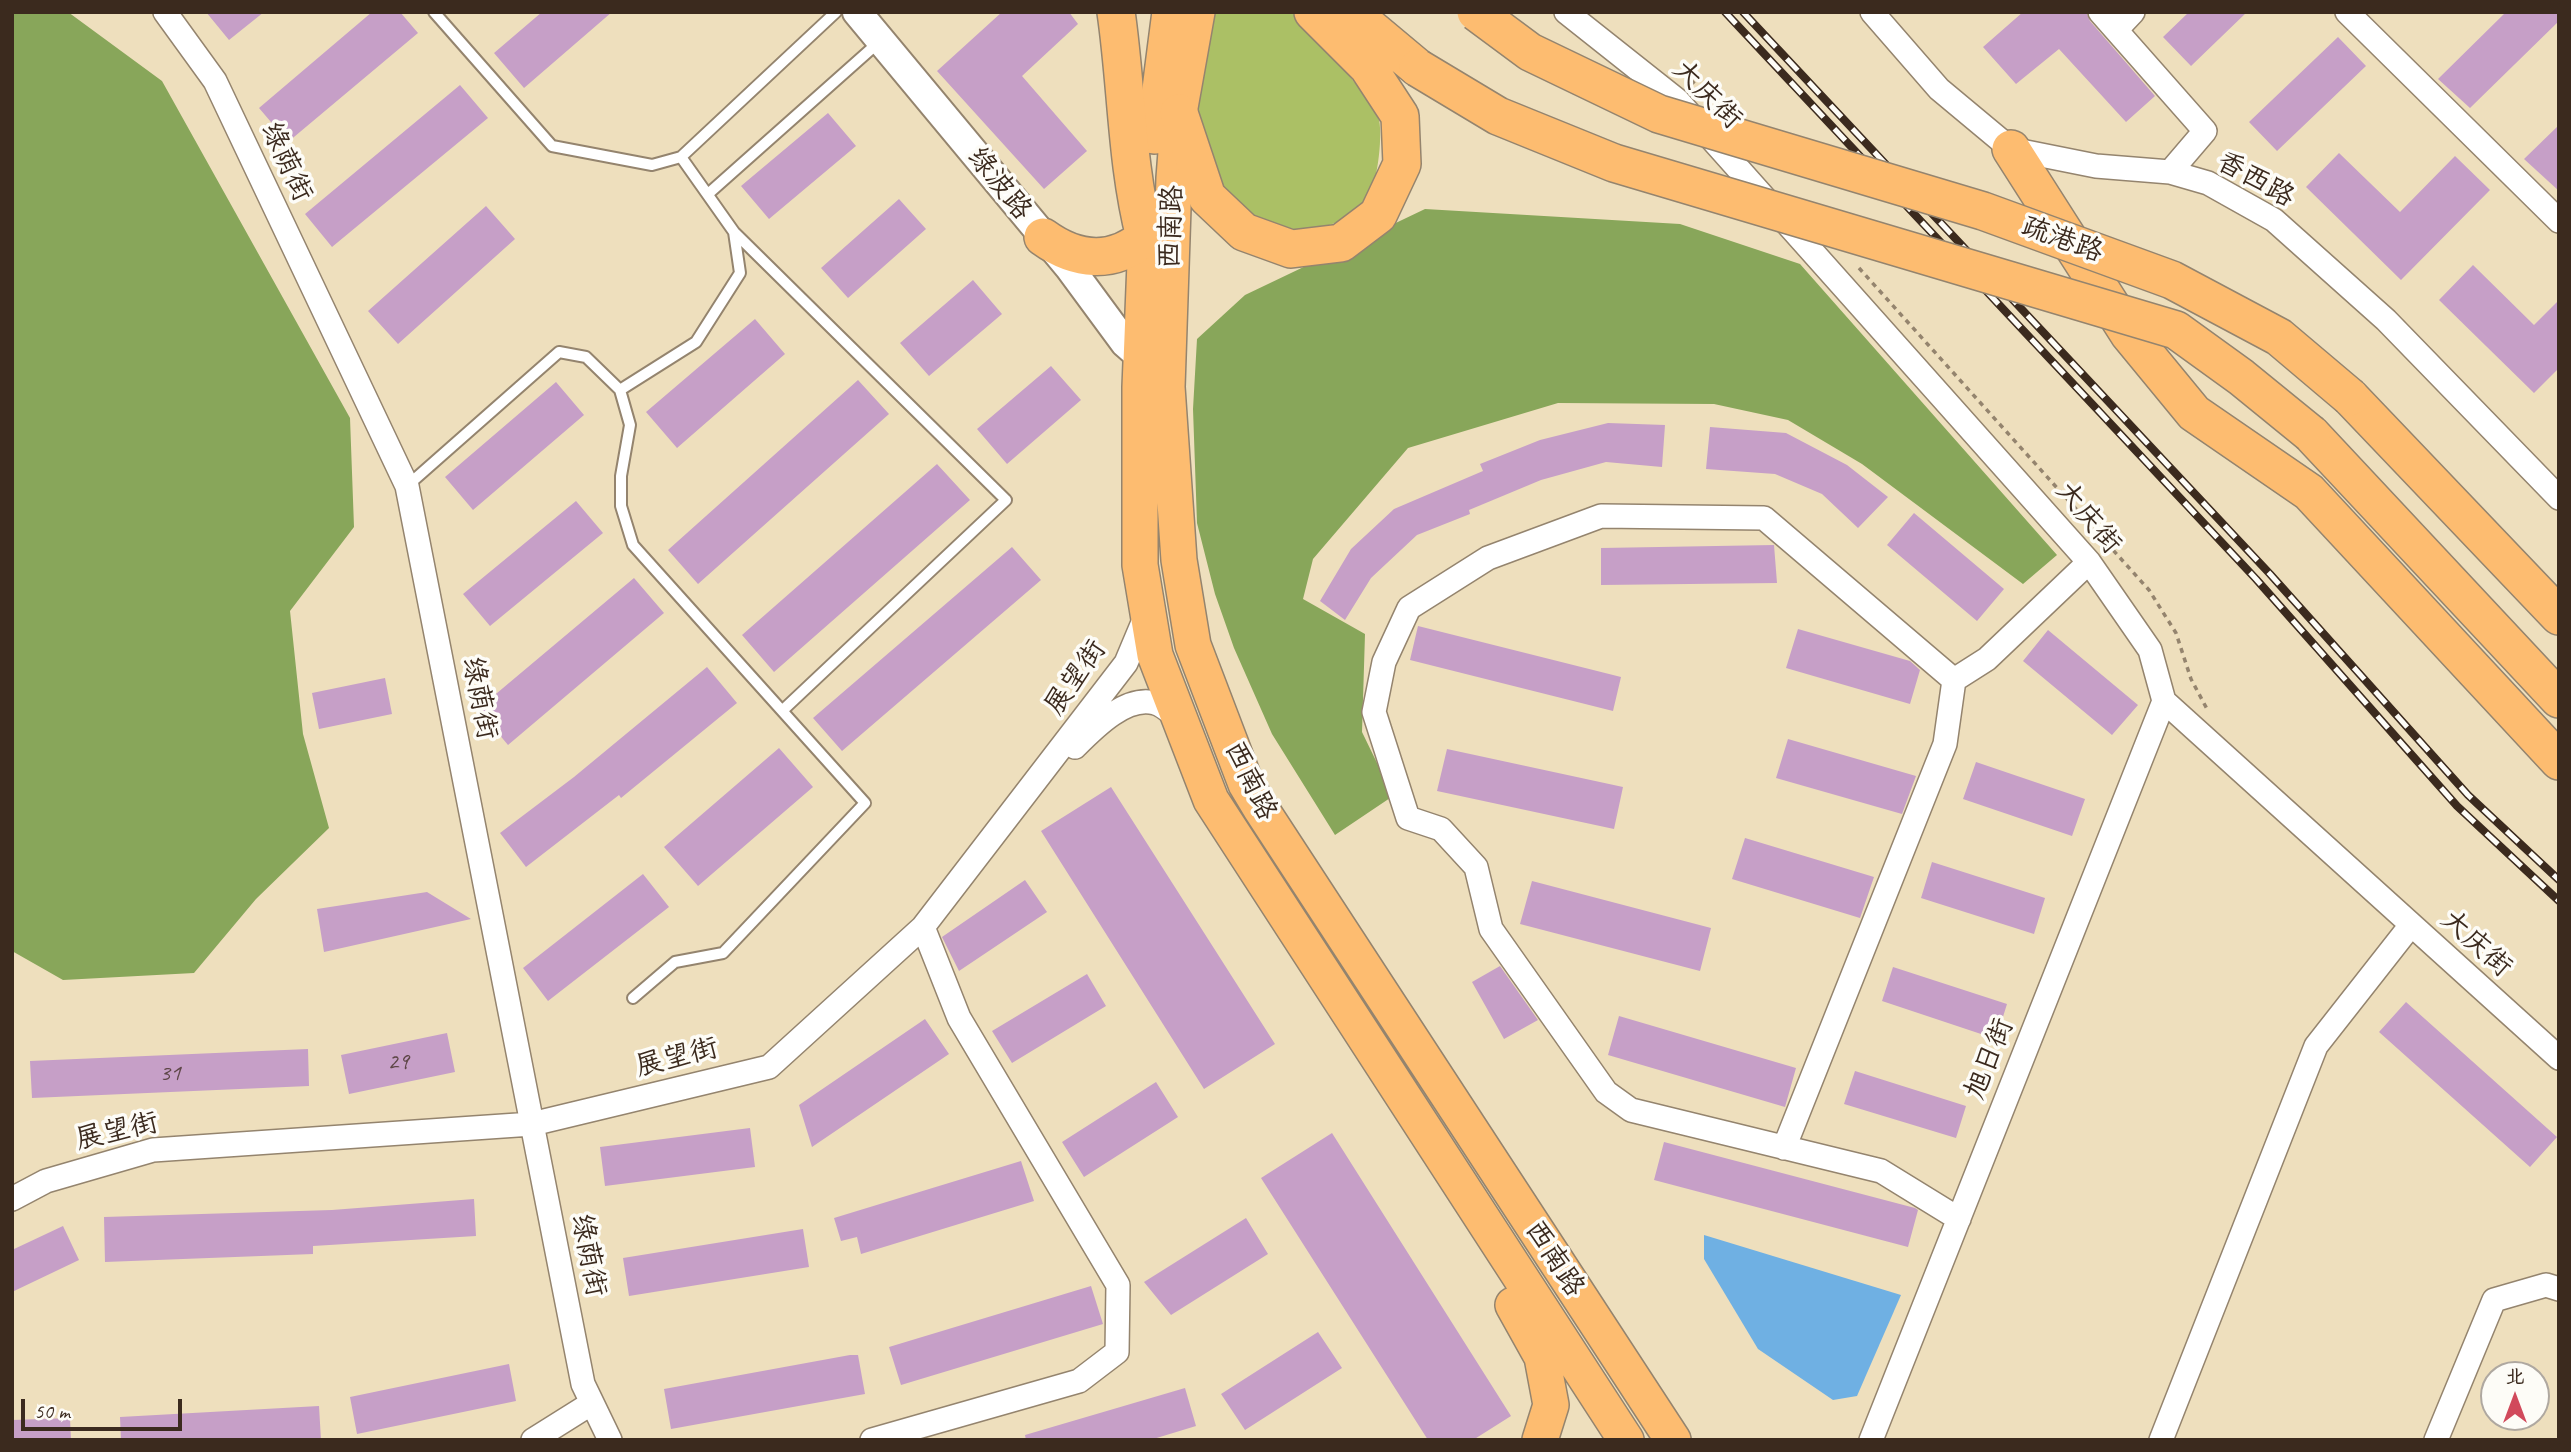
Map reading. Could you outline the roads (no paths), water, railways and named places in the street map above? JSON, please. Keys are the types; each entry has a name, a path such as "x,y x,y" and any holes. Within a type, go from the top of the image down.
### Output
{"highway":[{"path":"1043,237 1059,248 1090,257 1121,253 1145,237 1136,200 1127,136 1123,61 1115,12"},
{"path":"1179,113 1207,197 1244,232 1290,249 1341,243 1369,222 1378,215 1402,164 1400,116 1368,67 1313,12"},
{"path":"1352,12 1419,68 1498,116 1614,163 2176,330 2311,433 2559,699"},
{"path":"1365,12 1419,68"},
{"name":"疏港路","path":"1476,12 1530,52 1659,114 1983,211 2172,280 2279,337 2350,397 2559,616"},
{"path":"2011,149 2129,334 2194,413 2309,492 2559,761"}],"main road":[{"name":"西南路","path":"1170,12 1157,105 1145,237 1141,357 1140,565 1155,655 1211,800 1228,829 1624,1439"},
{"name":"西南路","path":"1197,12 1179,113 1174,178 1167,387 1179,560 1193,645 1247,784 1261,809 1666,1429"},
{"path":"1471,1201 1501,1282 1542,1357 1551,1405 1540,1440"}],"street":[{"name":"绿荫街","path":"165,12 215,81 407,486 583,1384 610,1440"},
{"name":"绿波路","path":"857,12 1043,237 1125,343 1141,357"},
{"name":"大庆街","path":"1566,12 1677,100 2090,562 2150,650 2164,701 2559,1058"},
{"name":"香西路","path":"1872,12 1939,89 2011,149 2096,166 2170,172 2208,183 2273,220 2386,320 2559,498"},
{"path":"2099,12 2205,131 2170,172"},
{"path":"2116,30 2133,12"},
{"path":"2347,12 2559,221"},
{"path":"1954,680 1764,518 1601,516 1488,558 1409,608 1384,662 1374,712 1408,818 1441,829 1476,867 1492,929 1606,1092 1631,1110 1881,1171 1959,1219"},
{"path":"1784,1148 1945,744 1954,680 1987,659 2090,562"},
{"name":"展望街","path":"12,1199 46,1181 153,1150 532,1124 769,1066 923,927 1126,663 1148,611"},
{"name":"旭日街","path":"1871,1440 2164,701"},
{"path":"1032,787 1089,733 1117,712 1139,702 1157,703 1180,720"},
{"path":"2161,1440 2316,1046 2411,925"},
{"path":"872,1440 1079,1381 1117,1352 1118,1284 959,1018 923,927"},
{"path":"2436,1440 2494,1300 2546,1284 2559,1289"},
{"path":"533,1440 592,1403"},
{"path":"1624,1439 1666,1429"}],"lane":[{"path":"435,12 552,146 652,165 681,157 836,12"},
{"path":"708,194 881,40"},
{"path":"681,157 734,232 1006,500 783,710"},
{"path":"620,390 696,342 740,273 734,232"},
{"path":"407,486 559,352 586,357 620,390 630,425 621,476 621,506 633,545 864,803 723,953 675,962 633,998"}],"water":[{"path":"1704,1235 1901,1295 1857,1396 1833,1400 1758,1349 1704,1259"}],"railway":[{"path":"1725,12 2256,579 2457,806 2559,901"},
{"path":"1743,12 2270,574 2468,795 2559,880"}]}
